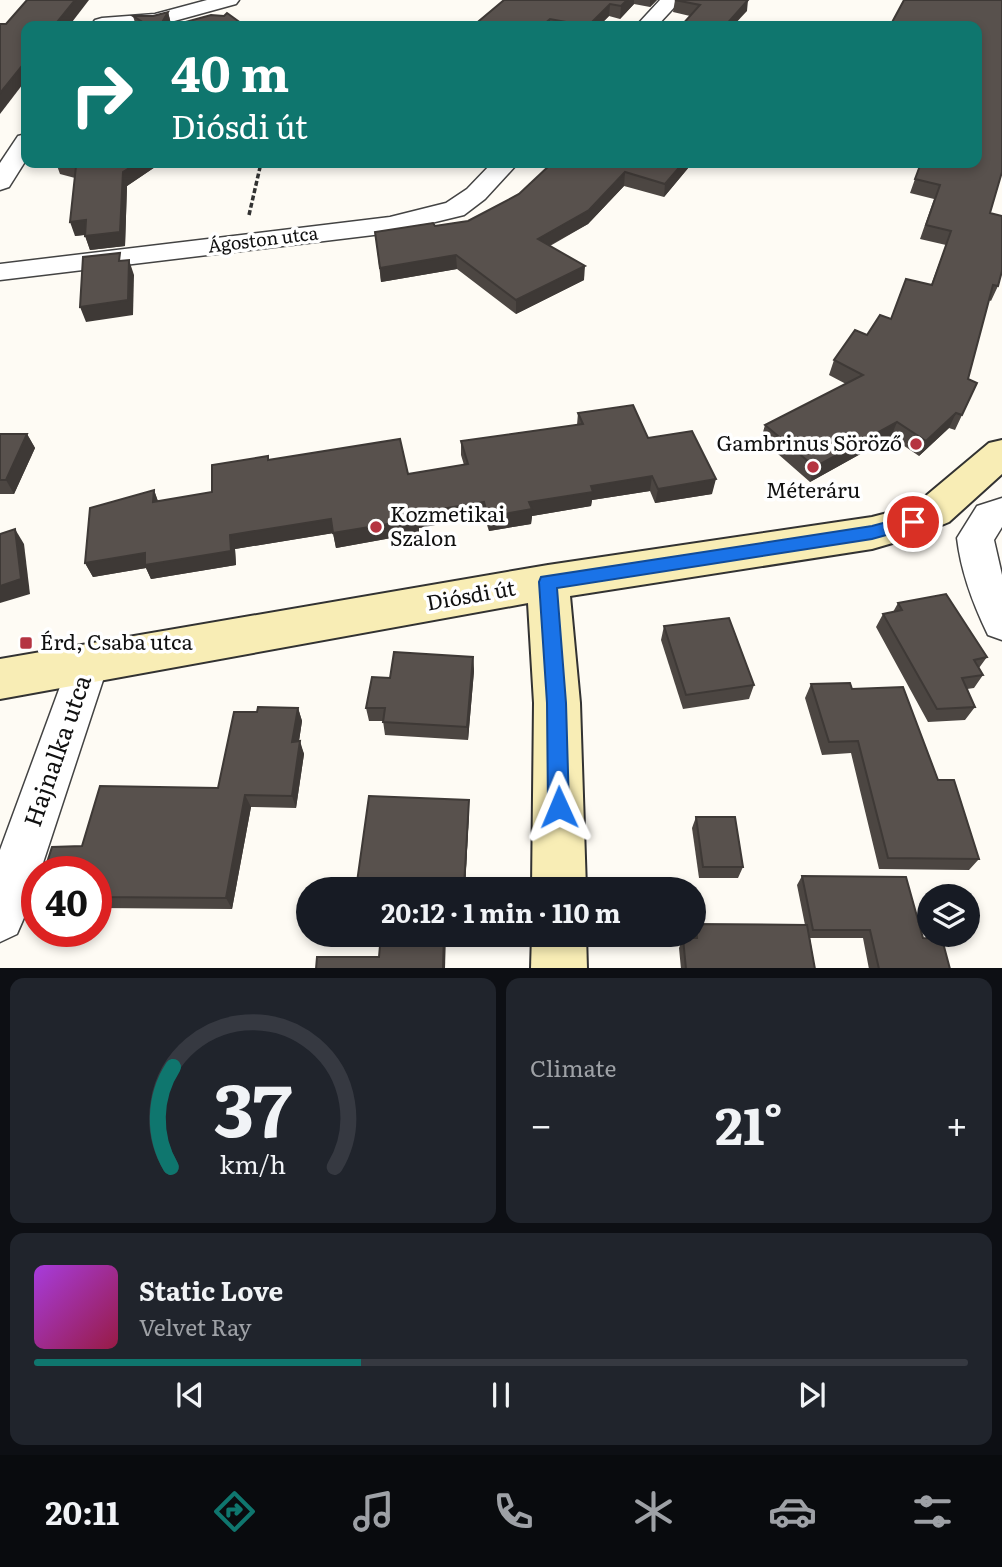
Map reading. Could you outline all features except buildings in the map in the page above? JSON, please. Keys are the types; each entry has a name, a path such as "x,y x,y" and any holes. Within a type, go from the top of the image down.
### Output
{"main road":[{"name":"Diósdi út","path":"0,679 548,582 872,533 913,522 935,511 1002,453"},
{"path":"548,582 556,703 559,877"},
{"path":"559,947 559,968"}],"street":[{"path":"104,21 117,0"},
{"path":"145,21 229,0"},
{"path":"651,21 671,0"},
{"path":"0,182 21,149"},
{"name":"Ágoston utca","path":"0,272 390,225 434,215 465,204 501,168"},
{"path":"996,514 975,538 979,565 1002,623"},
{"name":"Hajnalka utca","path":"0,917 88,665"}],"path":[{"path":"249,215 260,168"}],"place":[{"name":"Gambrinus Söröző","path":"916,444"},
{"name":"Méteráru","path":"813,467"},
{"name":"Kozmetikai Szalon","path":"376,527"},
{"name":"Érd, Csaba utca","path":"26,643"}],"route":[{"path":"559,807 548,582 872,533 913,522"}]}
